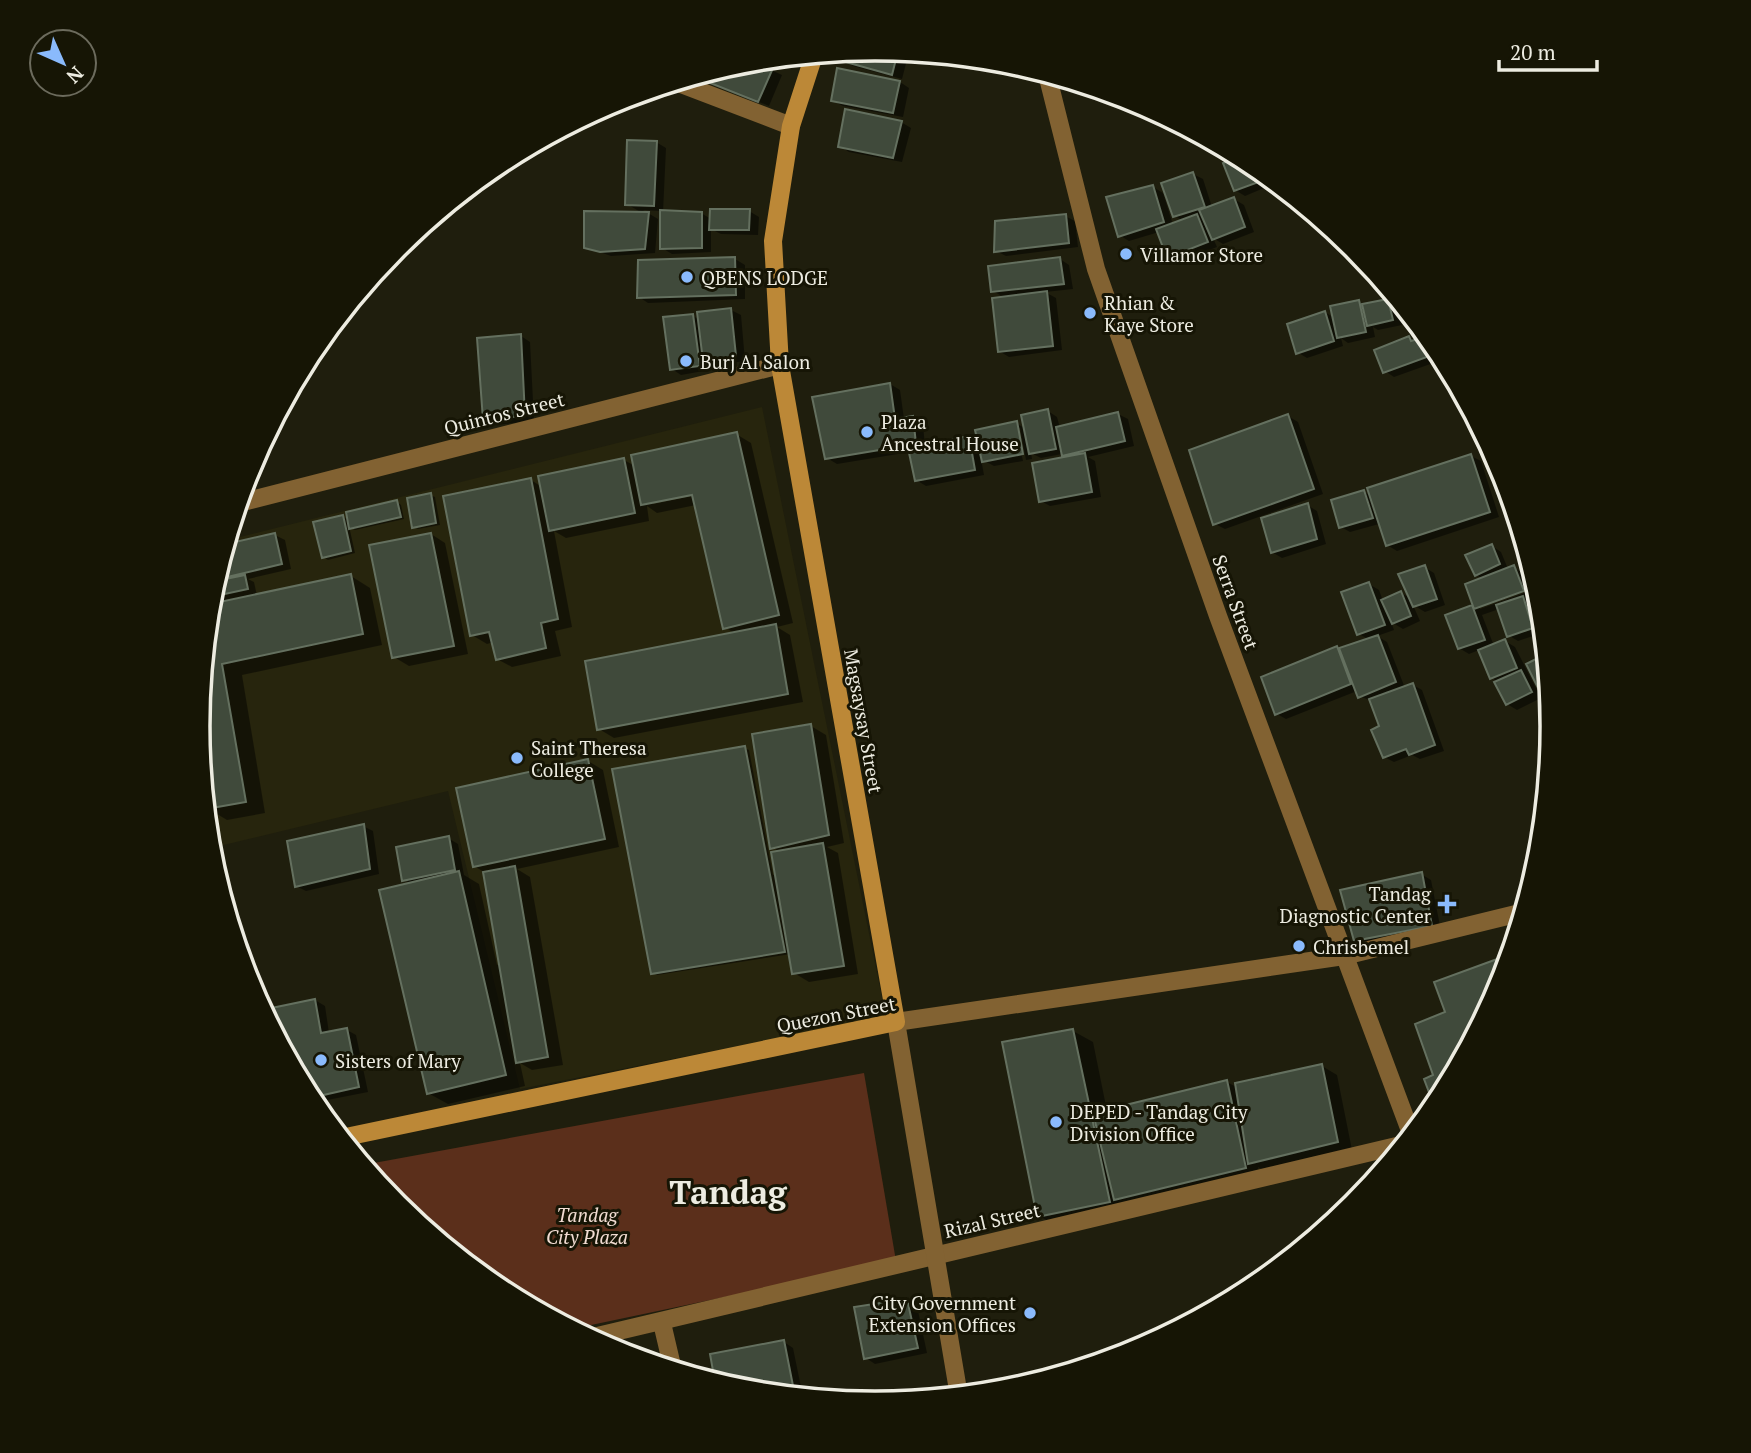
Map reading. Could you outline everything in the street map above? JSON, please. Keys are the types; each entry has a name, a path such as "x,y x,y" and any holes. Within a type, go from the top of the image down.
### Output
{"main road":[{"name":"Magsaysay Street","path":"811,65 791,126 773,241 780,365 896,1022"},
{"name":"Quezon Street","path":"352,1136 896,1022"}],"street":[{"name":"Serra Street","path":"1050,85 1096,269 1344,956 1408,1125"},
{"path":"691,88 791,126"},
{"name":"Quintos Street","path":"251,500 780,365"},
{"name":"Quezon Street","path":"896,1022 1344,956 1513,915"},
{"name":"Magsaysay Street","path":"896,1022 957,1386"},
{"name":"Rizal Street","path":"606,1334 1390,1148"},
{"path":"662,1322 670,1359"}],"shaded area":[{"name":"Saint Theresa College","path":"762,407 886,1017 520,1089 448,791 221,846 212,770 212,683 223,597 238,537"}],"green space":[{"name":"Tandag City Plaza","path":"864,1073 896,1261 587,1326 543,1303 471,1254 437,1227 373,1163"}],"building":[{"path":"847,62 895,62 892,75"},
{"path":"837,68 900,81 893,113 831,101"},
{"path":"772,70 758,102 709,83"},
{"path":"845,109 902,121 893,158 838,147"},
{"path":"627,140 657,141 654,206 625,205"},
{"path":"1227,162 1256,183 1234,191 1223,163"},
{"path":"1193,172 1205,207 1173,217 1161,183"},
{"path":"1153,185 1164,222 1118,237 1106,197"},
{"path":"1234,197 1245,227 1212,240 1199,210"},
{"path":"710,209 750,209 749,230 709,230"},
{"path":"660,210 702,212 702,248 660,249"},
{"path":"584,211 649,212 645,249 600,252 584,248"},
{"path":"1066,214 1069,243 994,252 995,221"},
{"path":"1197,214 1208,242 1167,258 1156,229"},
{"name":"QBENS LODGE","path":"735,257 736,295 637,298 638,260"},
{"path":"1060,257 1064,284 991,292 988,266"},
{"path":"1047,291 1053,346 998,352 992,298"},
{"path":"1359,300 1366,332 1337,338 1330,306"},
{"path":"1385,300 1393,320 1367,326 1362,304"},
{"path":"731,308 736,356 703,361 697,312"},
{"path":"1325,311 1334,341 1296,354 1287,324"},
{"path":"693,314 700,366 670,370 663,317"},
{"path":"521,334 525,416 483,420 477,338"},
{"path":"1409,336 1411,341 1416,340 1427,357 1383,373 1374,350"},
{"name":"Plaza Ancestral House","path":"890,383 895,419 913,416 916,444 825,459 812,397"},
{"path":"1048,409 1056,449 1029,454 1021,415"},
{"path":"1118,412 1125,441 1062,456 1056,427"},
{"path":"1288,414 1314,489 1213,525 1189,450"},
{"path":"1017,421 1023,454 982,462 975,430"},
{"path":"737,432 779,615 723,629 692,495 641,505 631,455"},
{"path":"969,436 975,470 915,481 908,448"},
{"path":"1085,453 1092,492 1039,502 1032,463"},
{"path":"1471,454 1490,512 1386,546 1367,488"},
{"path":"624,458 635,513 549,531 538,476"},
{"path":"531,478 558,619 541,623 546,648 496,660 489,632 470,636 443,496"},
{"path":"1364,490 1373,518 1339,528 1331,500"},
{"path":"431,493 436,523 412,528 407,498"},
{"path":"397,500 401,517 349,529 346,512"},
{"path":"1308,503 1317,539 1271,553 1261,518"},
{"path":"343,515 351,551 322,558 313,522"},
{"path":"275,533 282,564 228,577 237,542"},
{"path":"431,533 454,646 392,658 369,545"},
{"path":"1492,544 1500,564 1475,576 1465,555"},
{"path":"1425,565 1437,599 1413,607 1398,574"},
{"path":"1514,565 1524,591 1474,609 1465,584"},
{"path":"351,574 363,634 222,664 246,802 215,807 210,726 216,640 222,601"},
{"path":"245,575 248,589 224,594 227,579"},
{"path":"1369,582 1385,625 1357,635 1341,592"},
{"path":"1401,591 1411,616 1392,624 1381,600"},
{"path":"1523,596 1533,628 1507,637 1496,605"},
{"path":"1472,605 1485,640 1458,649 1445,615"},
{"path":"776,624 788,694 597,730 585,661"},
{"path":"1378,635 1396,682 1358,698 1339,648"},
{"path":"1505,639 1517,668 1490,679 1478,650"},
{"path":"1337,646 1351,684 1275,715 1261,677"},
{"path":"1537,659 1539,690 1539,690 1526,664"},
{"path":"1521,670 1532,692 1506,705 1494,682"},
{"path":"1413,683 1435,745 1409,755 1406,749 1383,758 1371,730 1379,726 1369,699"},
{"path":"811,724 829,835 770,849 752,734"},
{"path":"745,746 785,952 651,974 612,769"},
{"path":"588,759 605,839 473,867 456,788"},
{"path":"364,824 370,869 295,887 287,841"},
{"path":"449,836 455,870 402,881 396,847"},
{"path":"823,843 844,966 792,974 771,852"},
{"path":"515,866 548,1057 516,1063 483,872"},
{"path":"459,871 506,1075 427,1094 379,890"},
{"path":"1422,872 1432,926 1354,941 1340,890"},
{"path":"1498,959 1472,1021 1430,1095 1424,1079 1433,1075 1415,1024 1445,1012 1434,982"},
{"name":"Sisters of Mary","path":"315,999 321,1033 347,1028 359,1087 322,1095 299,1059 273,1008"},
{"name":"DEPED - Tandag City Division Office","path":"1073,1029 1110,1202 1037,1217 1002,1042"},
{"path":"1322,1064 1338,1142 1248,1164 1235,1083"},
{"path":"1227,1080 1246,1168 1114,1200 1093,1113"},
{"path":"907,1299 918,1348 864,1359 854,1307"},
{"path":"784,1340 793,1386 713,1371 710,1354"}],"place":[{"name":"Villamor Store","path":"1126,254"},
{"name":"QBENS LODGE","path":"687,277"},
{"name":"Rhian & Kaye Store","path":"1090,313"},
{"name":"Burj Al Salon","path":"686,361"},
{"name":"Plaza Ancestral House","path":"867,432"},
{"name":"Saint Theresa College","path":"517,758"},
{"name":"Tandag Diagnostic Center","path":"1447,904"},
{"name":"Chrisbemel","path":"1299,946"},
{"name":"Sisters of Mary","path":"321,1060"},
{"name":"DEPED - Tandag City Division Office","path":"1056,1122"},
{"name":"City Government Extension Offices","path":"1030,1313"}],"district":[{"name":"Tandag","path":"728,1191"}]}
